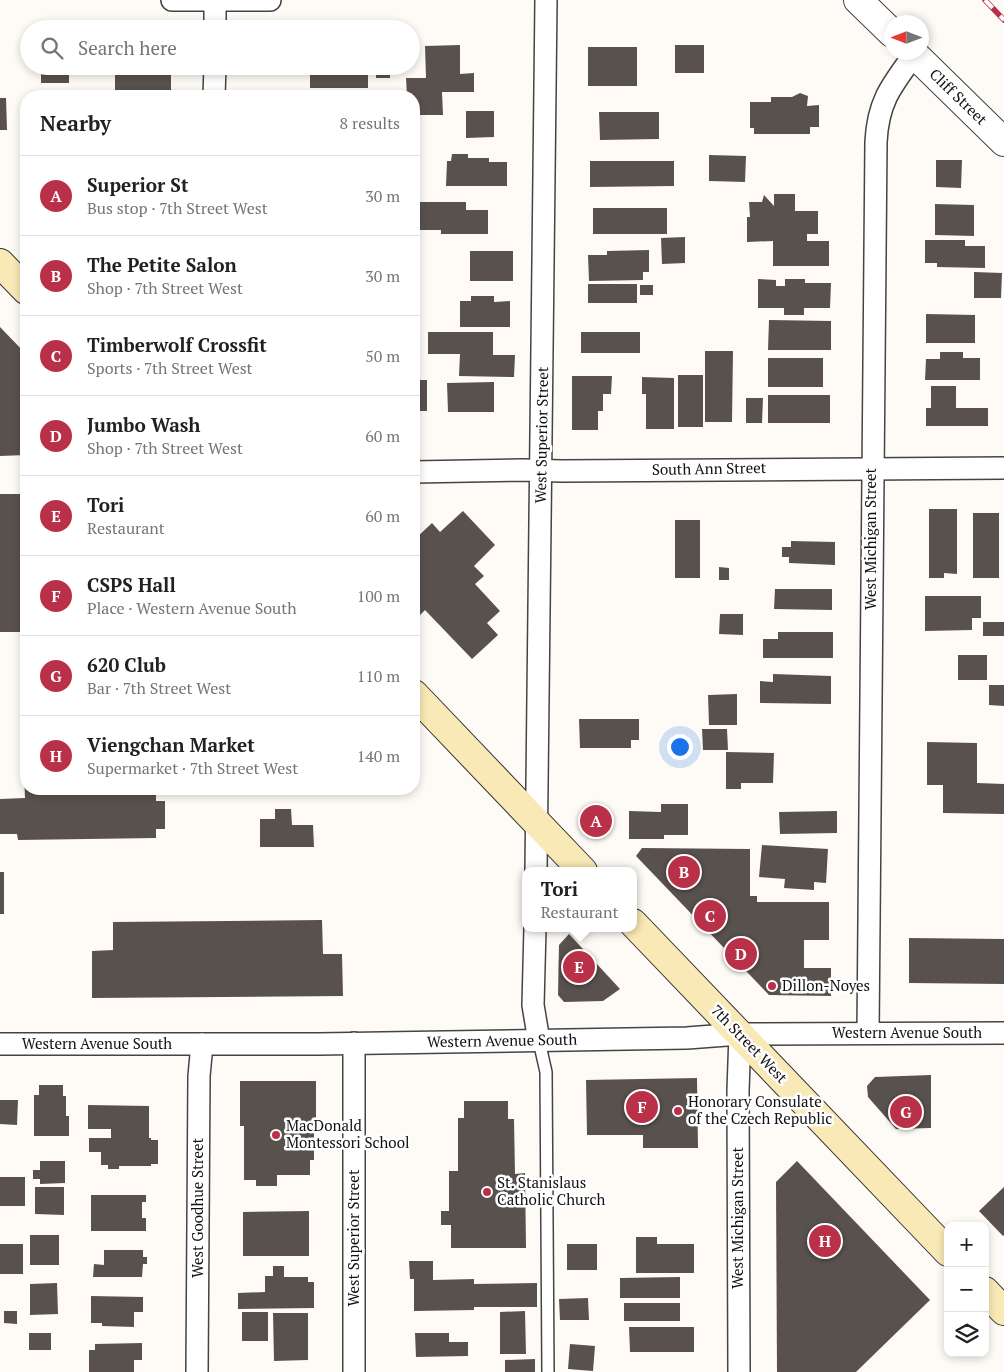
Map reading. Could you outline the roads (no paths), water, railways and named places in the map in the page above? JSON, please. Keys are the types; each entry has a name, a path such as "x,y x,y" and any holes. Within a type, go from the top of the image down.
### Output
{"main road":[{"path":"0,263 20,284"},
{"path":"420,700 579,867"},
{"name":"7th Street West","path":"637,927 944,1248"},
{"path":"989,1295 1004,1311"}],"street":[{"path":"172,0 270,0"},
{"path":"215,0 215,20"},
{"name":"West Superior Street","path":"536,867 546,0"},
{"path":"858,0 884,25"},
{"name":"West Michigan Street","path":"868,1033 872,468 877,123 889,91 909,60"},
{"name":"Cliff Street","path":"919,60 1004,142"},
{"path":"214,75 214,90"},
{"name":"South Ann Street","path":"420,472 1004,468"},
{"path":"535,932 533,1005 540,1041"},
{"name":"Western Avenue South","path":"0,1044 540,1041 687,1038 740,1034 1004,1033"},
{"name":"West Michigan Street","path":"739,1372 738,1091 740,1034"},
{"name":"West Superior Street","path":"354,1043 354,1372"},
{"name":"West Goodhue Street","path":"197,1372 199,1076 202,1044"}],"lane":[{"path":"540,1041 546,1072 548,1372"}],"railway":[{"path":"985,0 1004,20"}],"place":[{"name":"Superior St","path":"596,821"},
{"name":"The Petite Salon","path":"684,872"},
{"name":"Timberwolf Crossfit","path":"710,916"},
{"name":"Jumbo Wash","path":"741,954"},
{"name":"Tori","path":"579,967"},
{"name":"Dillon-Noyes","path":"772,986"},
{"name":"CSPS Hall","path":"642,1107"},
{"name":"Honorary Consulate of the Czech Republic","path":"678,1111"},
{"name":"620 Club","path":"906,1112"},
{"name":"MacDonald Montessori School","path":"276,1135"},
{"name":"St. Stanislaus Catholic Church","path":"487,1192"},
{"name":"Viengchan Market","path":"825,1241"}]}
